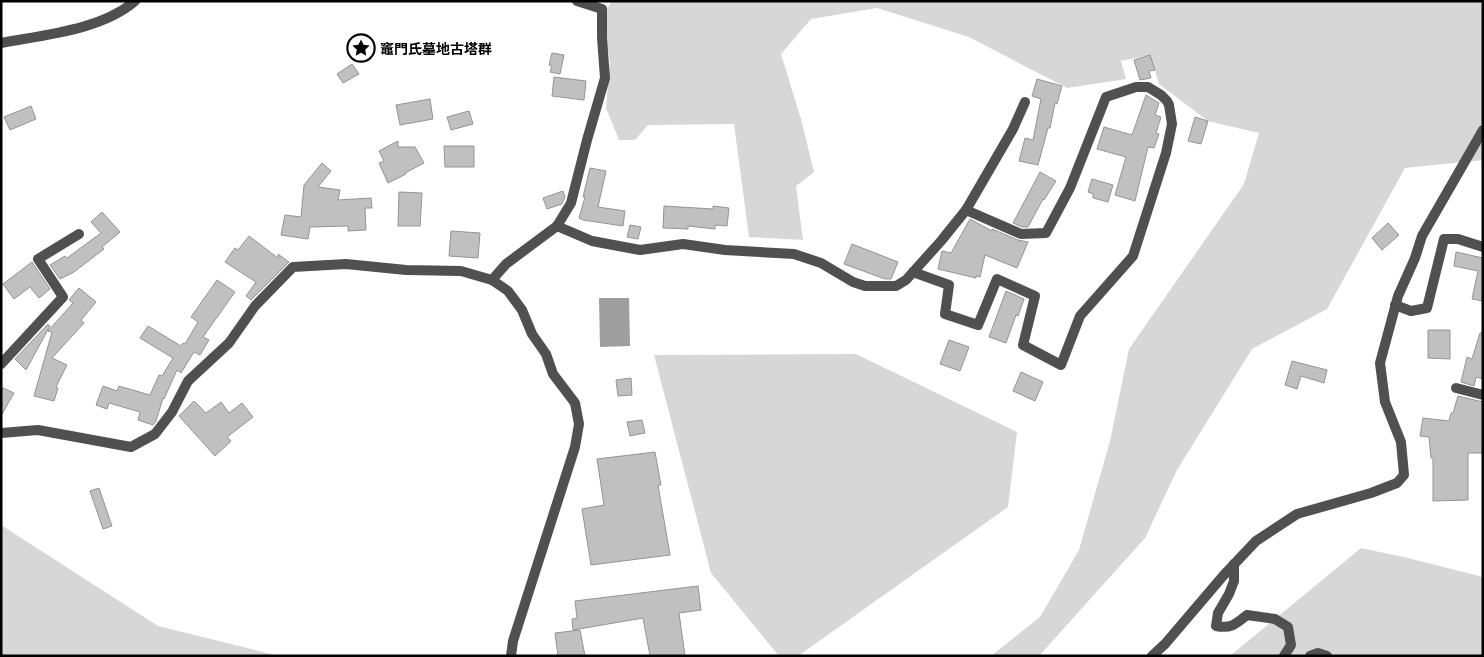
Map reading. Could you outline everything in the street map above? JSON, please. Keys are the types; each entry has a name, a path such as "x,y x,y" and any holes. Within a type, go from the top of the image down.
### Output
{"street":[{"path":"1,43 96,24 135,1"},
{"path":"492,280 506,264 557,226 571,203 605,78 602,9 577,1"},
{"path":"913,272 949,285 945,314 978,325 997,279 1036,296 1023,344 1061,365 1080,316 1133,256 1166,153 1172,124 1169,105 1161,95 1148,87 1136,87 1106,97 1070,188 1046,233 1021,234 966,210"},
{"path":"557,226 592,241 640,250 683,244 724,250 794,254 822,262 845,278 865,286 896,286 906,280 966,210 1013,129 1025,102"},
{"path":"1152,656 1165,644 1256,541 1297,514 1397,483 1404,475 1401,442 1386,402 1380,363 1396,305 1422,236 1483,130"},
{"path":"1,364 63,297 38,259 80,234"},
{"path":"1396,305 1411,311 1427,308 1444,239 1458,239 1483,247"},
{"path":"1,433 38,430 132,447 155,434 172,412 188,380 229,343 255,306 292,267 346,264 406,270 461,270 492,280 508,291 522,310 532,334 546,354 553,374 575,403 579,424 575,446 513,641 512,656"},
{"path":"1456,388 1483,395"},
{"path":"1234,564 1234,581 1218,614 1216,626 1226,628 1237,623 1247,614 1275,619 1288,627 1291,645 1284,656"},
{"path":"1310,656 1318,653 1327,656"}],"shaded area":[{"path":"612,1 1483,1 1483,160 1405,168 1327,309 1252,349 1177,470 1145,538 1039,656 991,656 1040,617 1079,550 1110,441 1129,349 1244,184 1259,133 1208,121 1159,84 1150,55 1121,61 1126,79 1067,88 969,37 877,8 811,19 781,54 801,119 814,172 796,186 803,240 749,237 734,124 648,125 635,140 619,140 606,108 610,62 605,34 605,12"},
{"path":"599,298 629,298 630,346 600,347"},
{"path":"856,354 1017,432 1008,507 798,656 779,656 711,573 654,355"},
{"path":"1,525 158,626 279,656 1,656"},
{"path":"1361,548 1483,577 1483,656 1230,656"}],"building":[{"path":"552,53 564,55 560,74 550,72 552,66 549,65"},
{"path":"1150,55 1155,70 1149,71 1151,78 1140,80 1134,60"},
{"path":"352,64 359,74 343,83 337,74"},
{"path":"554,77 586,81 584,100 552,96"},
{"path":"1037,79 1062,86 1057,104 1055,103 1050,128 1048,128 1038,165 1019,161 1025,138 1033,140 1041,99 1032,96"},
{"path":"1146,95 1159,103 1155,115 1161,117 1156,133 1159,134 1154,148 1148,147 1135,201 1115,195 1126,157 1097,149 1104,127 1132,135"},
{"path":"430,99 433,119 400,125 396,105"},
{"path":"31,106 36,119 10,130 4,117"},
{"path":"469,111 473,124 451,130 447,117"},
{"path":"1195,117 1208,121 1201,144 1188,141"},
{"path":"398,141 398,147 415,147 424,163 388,183 379,163 384,161 379,151"},
{"path":"444,146 474,146 474,167 445,167"},
{"path":"322,163 331,171 318,187 340,190 338,200 371,198 372,208 365,208 366,230 348,231 348,226 310,227 308,239 281,235 285,215 301,217 304,185"},
{"path":"590,168 606,171 598,207 625,211 623,226 579,218"},
{"path":"1040,172 1056,181 1043,199 1028,227 1022,227 1013,223"},
{"path":"1092,179 1113,185 1108,202 1093,198 1093,194 1088,192"},
{"path":"563,191 565,197 562,204 547,209 543,198"},
{"path":"399,192 422,193 420,226 398,226"},
{"path":"664,206 713,209 713,206 729,208 727,226 715,225 715,229 688,226 688,229 663,228"},
{"path":"102,212 120,232 102,247 104,249 74,272 60,279 50,265 65,256 67,258 101,233 91,222"},
{"path":"970,219 992,231 992,229 1018,240 1028,242 1017,268 985,255 980,277 976,276 976,278 938,269 942,251 951,253"},
{"path":"1388,223 1399,235 1382,250 1372,238"},
{"path":"630,225 641,227 638,239 627,237"},
{"path":"451,231 480,233 478,258 449,256"},
{"path":"249,236 278,258 278,254 289,262 251,300 246,296 256,282 225,262 235,248 238,250"},
{"path":"852,244 898,262 891,279 885,279 844,264"},
{"path":"1456,252 1483,258 1483,301 1472,299 1478,271 1454,266"},
{"path":"32,262 50,289 39,298 30,287 14,299 3,284"},
{"path":"217,280 235,292 203,337 209,340 200,355 194,352 181,373 177,370 163,398 153,425 138,420 140,412 109,403 107,409 96,405 103,386 117,391 119,386 150,395 159,375 162,376 173,358 140,338 148,326 181,346 183,343 185,344 198,322 191,317"},
{"path":"79,288 96,302 81,320 84,323 52,358 67,365 56,387 58,388 54,401 34,396 52,332 48,331 73,303 69,300"},
{"path":"1006,291 1024,299 1006,343 989,337"},
{"path":"48,324 50,326 26,370 15,359"},
{"path":"1428,330 1450,330 1450,359 1428,358"},
{"path":"1480,333 1483,333 1483,379 1476,377 1474,386 1461,382 1467,357 1472,359"},
{"path":"949,340 969,347 960,371 940,364"},
{"path":"1292,361 1327,370 1324,383 1301,376 1297,389 1285,385"},
{"path":"1021,372 1043,382 1035,401 1013,391"},
{"path":"631,378 632,395 618,396 616,380"},
{"path":"1,387 14,393 1,416"},
{"path":"1458,396 1483,402 1483,453 1468,453 1468,500 1433,501 1433,458 1431,458 1429,437 1420,436 1423,418 1449,421"},
{"path":"194,401 206,413 221,402 229,413 242,403 253,417 227,437 231,441 215,456 179,416"},
{"path":"642,420 645,433 630,436 627,422"},
{"path":"655,452 661,485 658,485 670,555 591,565 582,509 604,505 597,459"},
{"path":"99,488 112,526 103,529 90,491"},
{"path":"698,586 701,610 679,613 685,656 650,656 643,618 573,630 572,619 577,618 575,601"},
{"path":"580,630 585,656 558,656 555,633"}],"place":[{"name":"竈門氏墓地古塔群","path":"361,48"}]}
